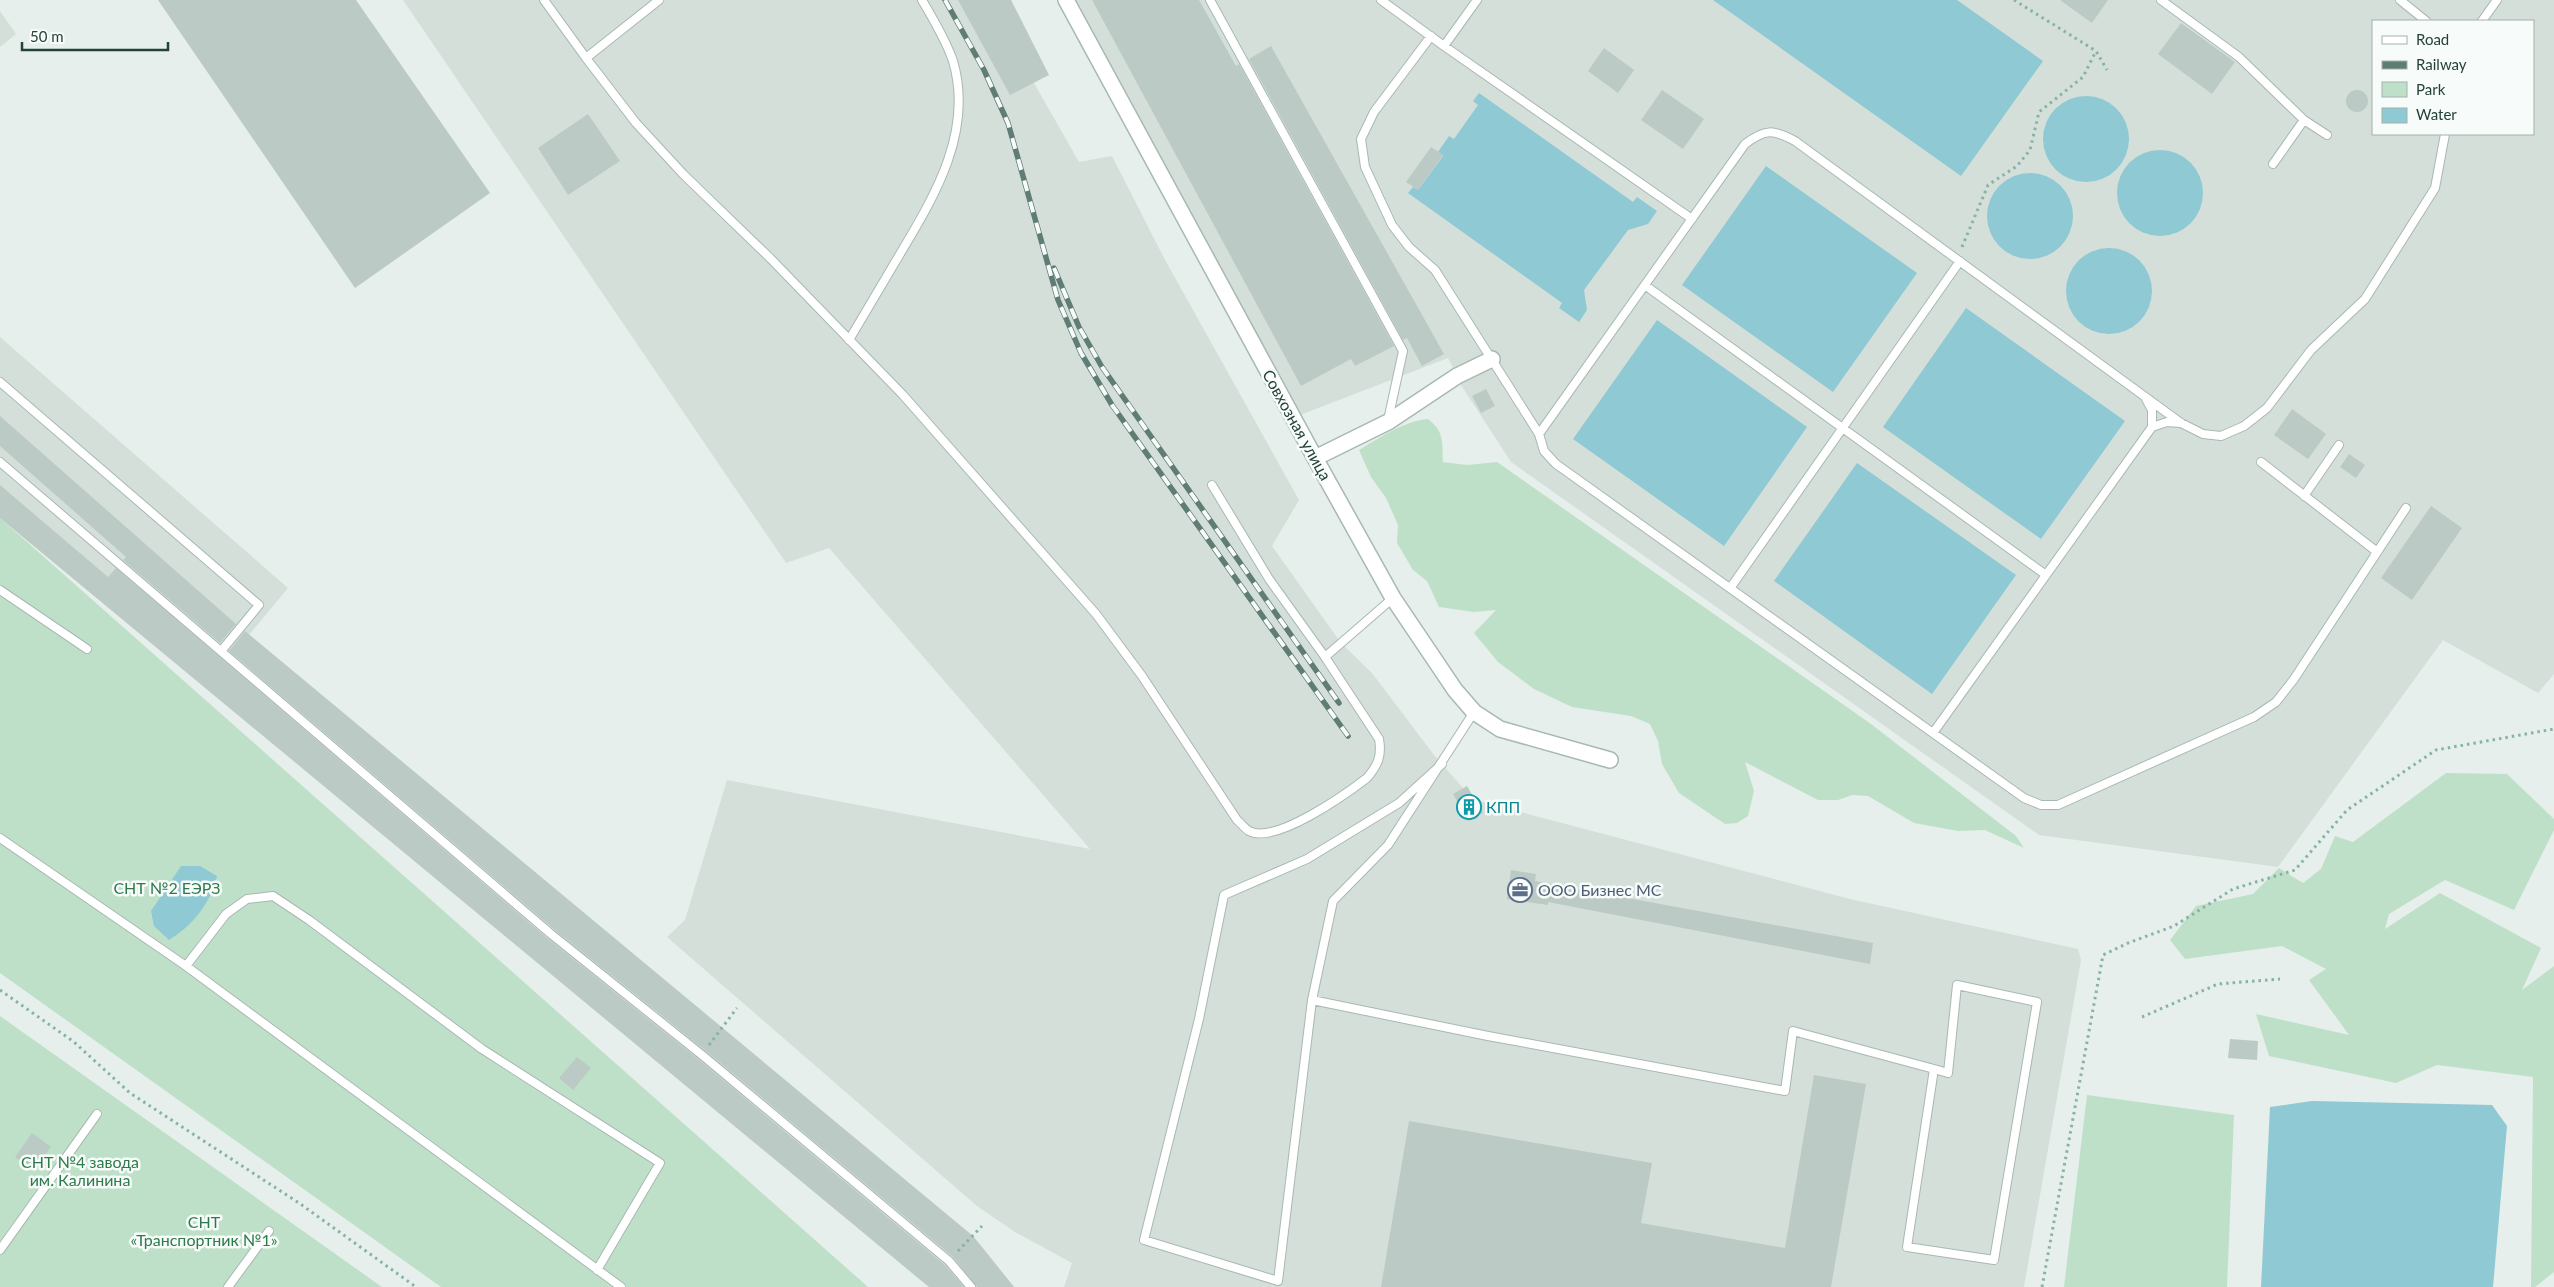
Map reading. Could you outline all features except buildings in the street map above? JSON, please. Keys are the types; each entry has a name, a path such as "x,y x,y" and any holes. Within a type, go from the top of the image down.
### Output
{"street":[{"name":"Совхозная улица","path":"1066,0 1393,598 1455,690 1474,712 1500,729 1610,760"},
{"path":"1315,458 1388,422 1457,376 1492,359"}],"lane":[{"path":"544,0 636,123 683,174 770,258 903,395 1096,614 1142,676 1238,820 1250,831 1271,832 1296,822 1355,787 1375,768 1381,753 1380,739 1325,657 1269,579 1212,485"},
{"path":"586,58 659,0"},
{"path":"849,340 936,194 949,161 957,122 958,90 953,61 922,0"},
{"path":"1210,0 1403,351 1388,422"},
{"path":"1381,0 1692,219"},
{"path":"1444,46 1477,0"},
{"path":"2161,0 2239,57 2304,120 2327,135"},
{"path":"2400,0 2425,20"},
{"path":"2483,20 2498,0"},
{"path":"1431,36 1374,112 1361,139 1365,166 1392,225 1409,247 1435,270 1539,434 1544,451 1556,464 2024,798 2041,805 2058,805 2254,717 2276,702 2294,679 2376,551 2406,508"},
{"path":"2274,164 2304,120"},
{"path":"1539,434 1646,286 1744,144 1760,133 1778,132 1795,141 2182,423 2203,434 2221,436 2244,426 2267,408 2311,350 2365,299 2435,188 2444,135"},
{"path":"1731,588 1960,261"},
{"path":"1646,286 2046,575"},
{"path":"0,382 259,605 222,650"},
{"path":"1933,733 2152,427 2152,410 2144,395"},
{"path":"2152,427 2167,422 2182,423"},
{"path":"2304,496 2339,445"},
{"path":"0,462 222,650 551,934 702,1055 949,1261 971,1287"},
{"path":"2261,462 2376,551"},
{"path":"0,590 87,649"},
{"path":"1325,657 1393,598"},
{"path":"1442,764 1399,803 1307,859 1224,895 1199,1019 1144,1240 1278,1281 1312,1000 1333,901 1388,845 1442,764 1474,712"},
{"path":"0,838 186,966 621,1287"},
{"path":"186,966 226,914 247,899 274,896 482,1049 660,1163 597,1270"},
{"path":"1312,1000 1488,1036 1785,1091 1794,1031 1934,1069 1948,1073 1957,985 2037,1002 1994,1260 1907,1248 1934,1069"},
{"path":"0,1250 97,1114"},
{"path":"228,1287 269,1230"}],"path":[{"path":"2014,0 2096,50 2107,70"},
{"path":"1960,261 1963,239 1988,185 2017,166 2030,150 2039,112 2067,92 2083,77 2096,50"},
{"path":"2042,1287 2103,955 2128,943 2174,926 2234,889 2295,870 2348,810 2436,750 2554,729"},
{"path":"2142,1017 2218,984 2280,979"},
{"path":"0,990 74,1042 130,1093 299,1203 416,1287"},
{"path":"702,1055 737,1008"},
{"path":"949,1261 982,1226"}],"shaded area":[{"path":"403,0 1011,0 1034,83 1079,162 1112,156 1164,258 1299,500 1272,546 1341,643 1372,673 1434,755 1463,788 1467,786 1475,800 1850,899 2078,949 2081,960 2024,1287 1064,1287 1072,1263 1015,1232 977,1206 667,937 685,920 727,780 1090,849 829,548 786,563"},
{"path":"1076,0 2554,0 2554,674 2538,693 2443,640 2278,867 2039,835 1511,462 1461,385 1448,358 1300,415"},
{"path":"0,11 16,34 0,47"},
{"path":"0,337 288,588 249,635 979,1243 1014,1287 929,1287 0,518"}],"green space":[{"path":"1428,419 1440,433 1443,462 1467,465 1497,462 1871,724 2016,836 2024,848 1985,830 1958,831 1914,823 1868,796 1852,795 1838,800 1818,800 1745,762 1754,791 1748,816 1737,823 1725,824 1679,793 1662,764 1658,741 1650,724 1631,716 1572,707 1534,689 1498,662 1474,633 1496,610 1474,612 1439,607 1427,581 1413,570 1397,543 1398,525 1386,498 1371,477 1359,450 1383,435 1410,423"},
{"name":"СНТ №2 ЕЭРЗ","path":"0,518 868,1287 441,1287 0,973"},
{"path":"2446,773 2507,774 2554,819 2554,830 2514,910 2445,880 2389,914 2385,929 2440,893 2541,948 2522,990 2554,966 2554,1272 2535,1287 2531,1287 2533,1077 2437,1065 2396,1083 2269,1056 2256,1014 2349,1035 2309,980 2326,969 2282,946 2185,959 2170,940 2196,906 2253,894 2279,868 2303,883 2321,869 2335,836 2353,842"},
{"name":"СНТ №4 завода им. Калинина","path":"0,1016 382,1287 0,1287"},
{"path":"2087,1095 2234,1115 2227,1287 2064,1287"}],"water":[{"path":"1713,0 1957,0 2043,61 1961,176"},
{"path":"1479,93 1633,202 1637,197 1657,211 1648,224 1628,230 1584,290 1587,310 1579,322 1559,308 1562,303 1408,193 1413,187 1418,190 1443,156 1438,152 1449,136 1454,139 1478,105 1473,101"},
{"path":"2086,96 2103,99 2117,108 2126,122 2129,139 2126,156 2117,170 2103,179 2086,182 2069,179 2055,170 2046,156 2043,139 2046,122 2055,108 2069,99"},
{"path":"2160,150 2177,153 2191,162 2200,176 2203,193 2200,210 2191,224 2177,233 2160,236 2143,233 2129,224 2120,210 2117,193 2120,176 2129,162 2143,153"},
{"path":"1766,166 1917,273 1833,392 1682,285"},
{"path":"2030,173 2047,176 2061,185 2070,199 2073,216 2070,233 2061,247 2047,256 2030,259 2013,256 1999,247 1990,233 1987,216 1990,199 1999,185 2013,176"},
{"path":"2109,248 2126,251 2140,260 2149,274 2152,291 2149,308 2140,322 2126,331 2109,334 2092,331 2078,322 2069,308 2066,291 2069,274 2078,260 2092,251"},
{"path":"1966,308 2125,421 2041,539 1883,427"},
{"path":"1657,320 1807,427 1724,546 1573,439"},
{"path":"1857,463 2016,575 1932,694 1774,581"},
{"path":"181,866 200,866 217,876 210,895 193,921 169,940 154,926 151,911"},
{"path":"2312,1101 2492,1105 2507,1126 2493,1287 2261,1287 2270,1107"}],"railway":[{"path":"945,0 984,70 1008,123 1058,300 1081,353 1112,405 1348,736"},
{"path":"1054,268 1079,327 1102,367 1339,703"}],"place":[{"name":"КПП","path":"1469,807"},
{"name":"ООО Бизнес МС","path":"1520,890"}],"park label":[{"name":"СНТ «Транспортник №1»","path":"204,1231"}]}
